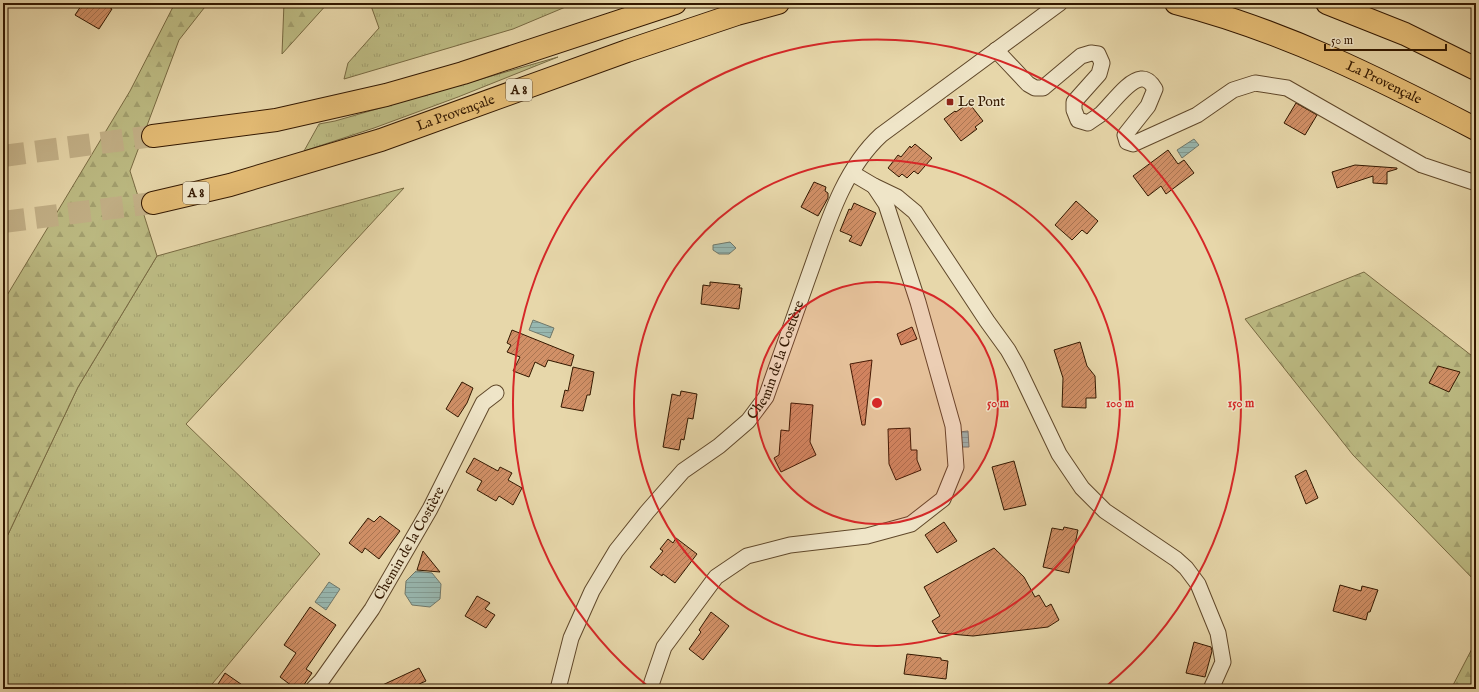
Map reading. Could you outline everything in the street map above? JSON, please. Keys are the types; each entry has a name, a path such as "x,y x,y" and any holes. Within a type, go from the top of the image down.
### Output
{"highway":[{"name":"A 8","path":"153,136 276,120 386,95 463,73 675,3"},
{"name":"La Provençale","path":"153,203 239,182 381,140 627,50 737,14 778,3"},
{"name":"La Provençale","path":"1176,3 1260,28 1318,52 1476,130"},
{"path":"1327,3 1405,34 1476,69"}],"street":[{"name":"Chemin de la Costière","path":"558,689 571,638 592,591 616,551 647,512 683,471 719,446 748,421 766,397 832,211 864,154 881,135 1060,3"},
{"path":"1000,46 1028,84 1035,88 1043,88 1081,56 1091,53 1098,54 1102,63 1099,74 1074,102 1074,110 1078,120 1088,123 1102,113 1131,83 1141,79 1148,80 1152,83 1155,89 1148,106 1125,135 1127,142 1133,144 1198,115 1232,90 1255,84 1287,88 1422,165 1476,183"},
{"path":"852,173 897,197 916,212 986,321 1008,350 1059,454 1082,488 1105,511 1176,559 1186,568 1198,584 1218,632 1223,662 1211,689"},
{"path":"650,689 664,647 716,577 747,556 790,545 867,536 911,524 943,499 956,467 953,426 918,302 886,204 874,186"},
{"name":"Chemin de la Costière","path":"312,689 322,682 372,609 430,509 484,403 496,393"}],"green space":[{"path":"175,3 208,3 179,40 130,171 157,256 78,387 3,545 3,302 130,91"},
{"path":"284,3 328,3 282,54"},
{"path":"370,3 575,3 513,29 344,79 348,63 379,28"},
{"path":"558,57 458,97 374,128 304,151 319,124 335,121"},
{"path":"404,188 186,424 320,554 208,689 3,689 3,545 78,387 157,256"},
{"path":"1364,272 1476,359 1476,582 1353,455 1245,319"},
{"path":"1476,641 1476,689 1451,689"}],"water":[{"path":"1194,139 1199,145 1182,158 1177,150"},
{"path":"730,242 736,248 729,254 719,254 713,250 713,245"},
{"path":"533,320 554,328 550,338 529,330"},
{"path":"968,431 969,447 959,447 959,432"},
{"path":"416,571 432,573 441,584 440,599 430,607 412,605 405,594 406,581"},
{"path":"329,582 340,589 326,610 315,602"}],"building":[{"path":"83,3 103,3 112,9 99,29 75,15"},
{"path":"969,103 983,121 975,127 977,129 961,141 944,119"},
{"path":"1296,103 1317,115 1305,135 1284,123"},
{"path":"915,144 932,158 918,174 914,171 907,178 902,174 899,177 888,168 898,155 901,157 910,146 911,148"},
{"path":"1168,150 1178,164 1184,160 1194,173 1166,194 1161,186 1148,196 1133,176"},
{"path":"1355,165 1397,169 1387,172 1387,184 1373,183 1373,176 1337,188 1332,172"},
{"path":"814,182 826,187 825,191 828,193 828,198 818,216 801,207"},
{"path":"1076,201 1098,221 1087,234 1082,230 1072,240 1055,225"},
{"path":"854,203 876,213 861,246 849,241 852,236 840,231 849,209 851,210"},
{"path":"710,282 740,285 739,288 742,288 739,309 701,304 703,285 710,286"},
{"path":"912,327 917,339 901,345 897,334"},
{"path":"512,330 574,355 571,366 548,360 545,367 535,362 529,377 513,371 520,357 507,352 511,345 507,343"},
{"path":"1080,342 1087,366 1095,376 1096,398 1086,398 1086,408 1062,407 1063,378 1054,350"},
{"path":"872,360 865,425 862,425 850,364"},
{"path":"1438,366 1460,372 1449,392 1429,383"},
{"path":"573,367 594,372 590,395 587,395 583,411 561,407 565,390 568,391"},
{"path":"462,382 473,388 467,403 458,417 446,409"},
{"path":"681,391 697,394 693,419 688,418 684,440 681,439 679,450 663,447 672,394 680,396"},
{"path":"791,403 813,405 810,442 816,455 781,472 774,458 779,455 781,430 789,431"},
{"path":"910,428 911,450 917,450 917,460 921,470 896,480 889,464 888,429"},
{"path":"474,458 498,471 500,467 512,473 508,480 522,488 513,505 499,496 496,501 477,490 482,481 466,472"},
{"path":"1014,461 1026,505 1004,510 992,467"},
{"path":"1306,470 1318,498 1306,504 1295,476"},
{"path":"380,516 400,531 379,559 365,548 362,553 349,543 368,518 374,522"},
{"path":"944,522 957,541 937,553 925,535"},
{"path":"1064,527 1078,530 1069,573 1043,567 1052,528 1063,530"},
{"path":"676,538 697,554 675,583 650,567 663,551 660,549 668,539 673,543"},
{"path":"994,548 1024,577 1035,597 1039,595 1046,607 1051,604 1059,620 1048,627 973,636 939,633 932,621 940,616 924,587"},
{"path":"423,551 440,572 417,570"},
{"path":"1340,585 1361,591 1362,586 1378,590 1366,620 1333,611"},
{"path":"477,596 490,603 485,609 495,615 486,628 465,616"},
{"path":"310,607 336,625 306,669 312,673 301,689 296,689 280,677 296,653 284,645"},
{"path":"711,612 729,626 703,660 689,649 701,632 699,630"},
{"path":"1194,642 1211,647 1212,651 1205,677 1186,673"},
{"path":"907,654 941,658 941,660 948,661 946,679 904,674"},
{"path":"419,668 426,681 408,689 374,689"},
{"path":"225,673 248,689 215,689"}],"tunnel":[{"path":"3,156 153,136"},
{"path":"3,222 153,203"}],"place":[{"name":"Le Pont","path":"950,102"}]}
